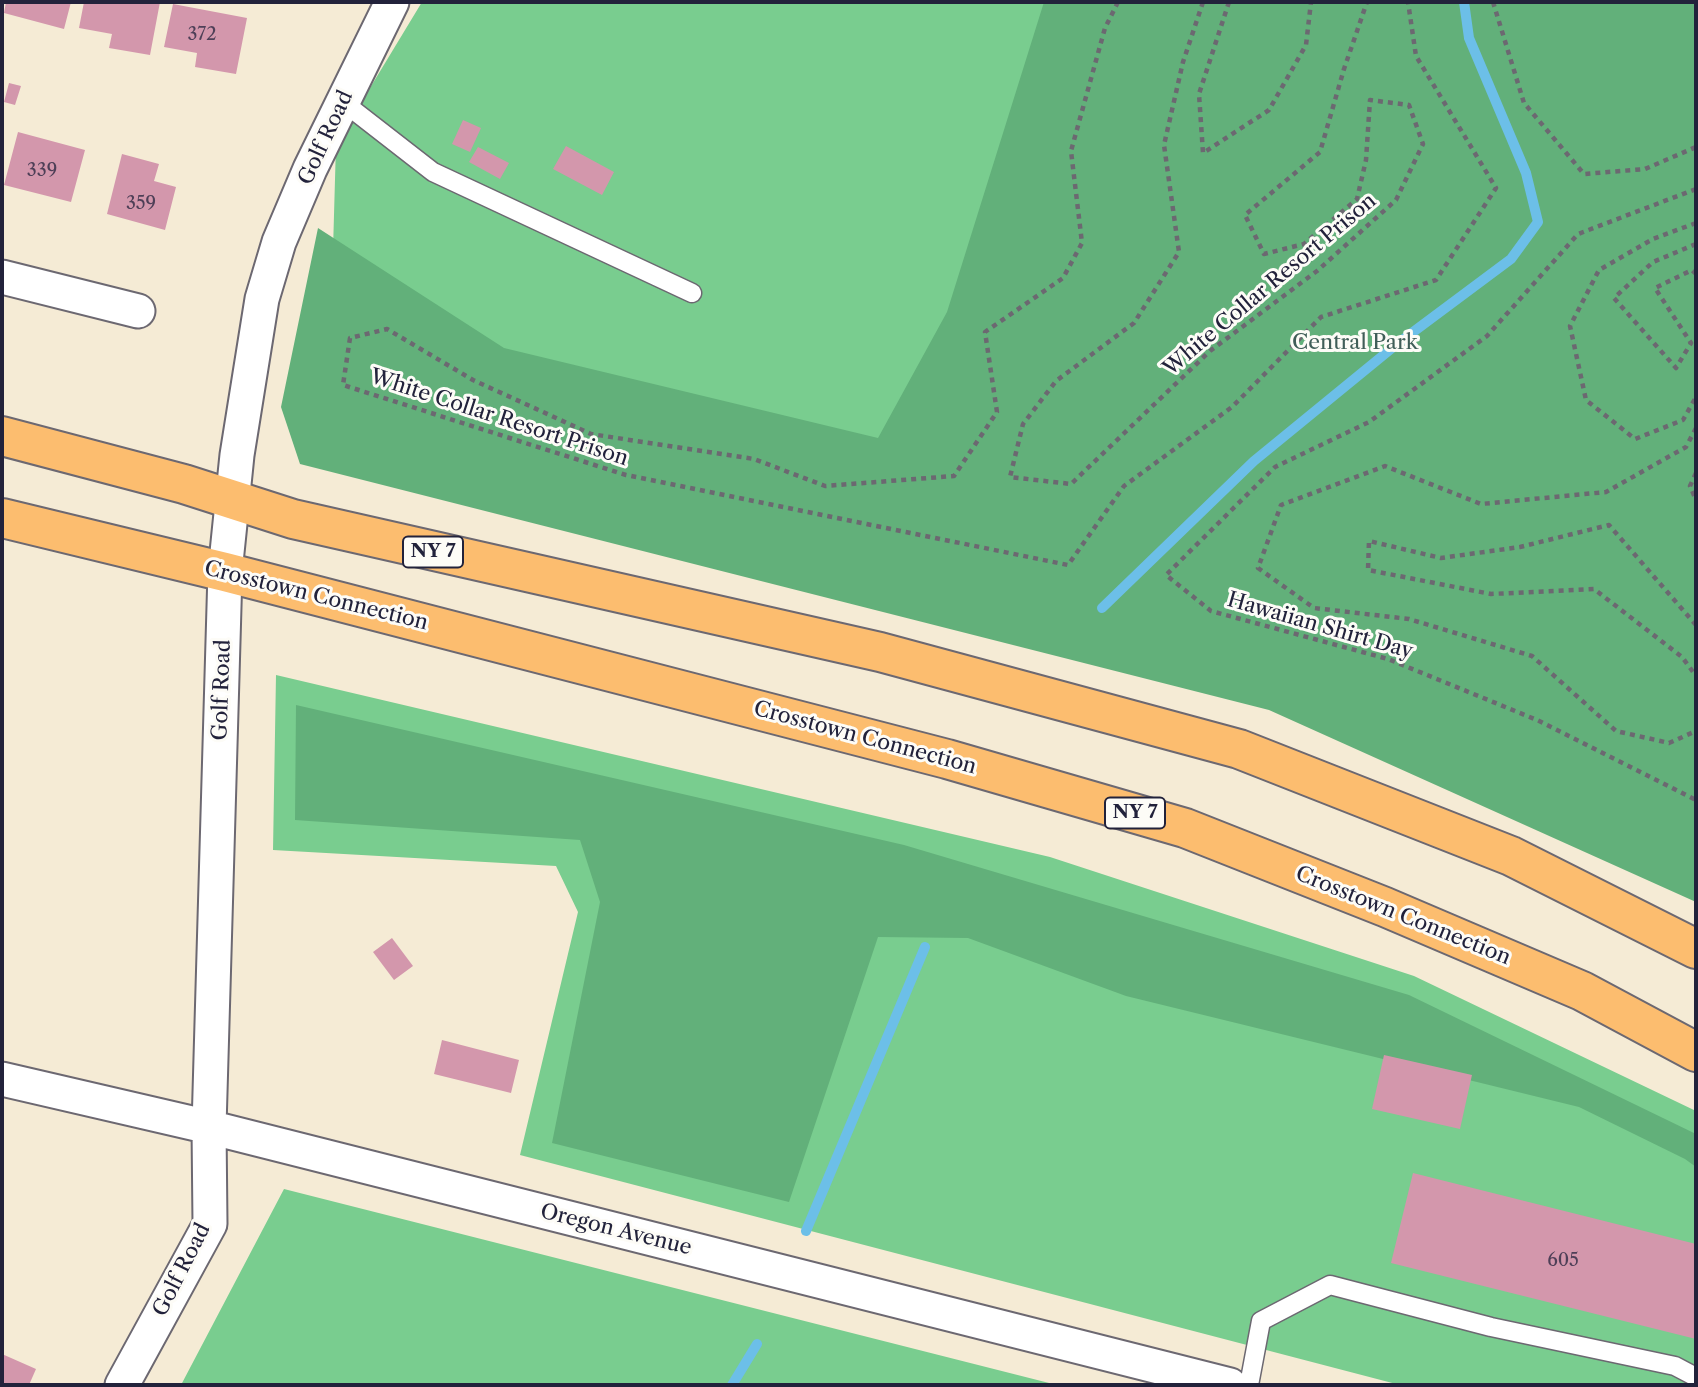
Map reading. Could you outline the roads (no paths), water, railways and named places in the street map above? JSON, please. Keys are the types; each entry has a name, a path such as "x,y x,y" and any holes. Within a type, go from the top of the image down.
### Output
{"highway":[{"name":"NY 7","path":"2,436 234,499 307,522 880,652 1239,750 1511,856 1696,949"},
{"name":"Crosstown Connection","path":"2,518 225,572 947,759 1185,828 1385,907 1582,991 1696,1052"}],"street":[{"name":"Golf Road","path":"122,1385 210,1224 209,1127 225,572 237,455 262,299 279,242 310,169 391,2"},
{"path":"2,277 138,311"},
{"name":"Oregon Avenue","path":"2,1079 209,1127 1230,1385"}],"lane":[{"path":"343,102 433,172 692,293"},
{"path":"1249,1385 1261,1321 1330,1285 1491,1327 1675,1366 1696,1377"}],"waterway":[{"path":"1102,608 1254,461 1397,344 1511,259 1538,222 1526,173 1469,38 1464,2"},
{"path":"806,1231 925,947"},
{"path":"732,1385 757,1344"}],"park label":[{"name":"Central Park","path":"1355,343"}]}
